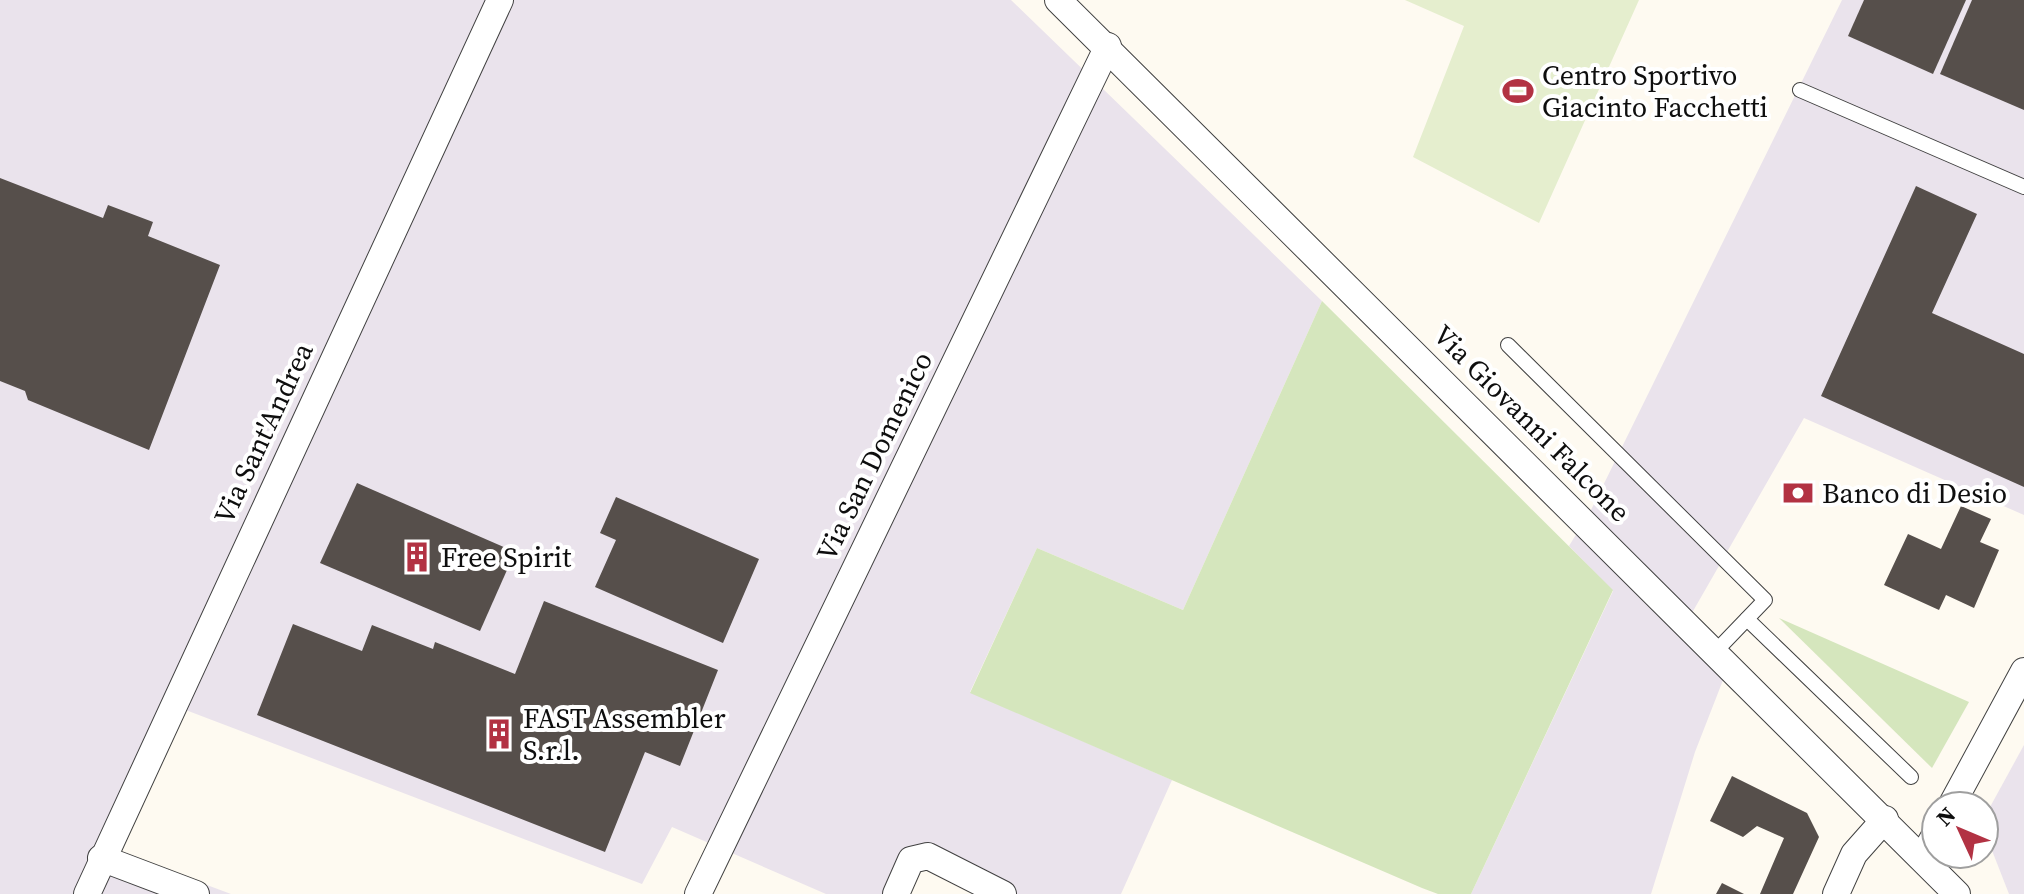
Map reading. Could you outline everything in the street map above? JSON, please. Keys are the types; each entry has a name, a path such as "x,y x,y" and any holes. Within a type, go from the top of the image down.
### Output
{"street":[{"name":"Via Sant'Andrea","path":"87,894 500,0"},
{"name":"Via Giovanni Falcone","path":"1058,0 1108,46 1920,856"},
{"name":"Via San Domenico","path":"698,894 1108,46"},
{"path":"1960,790 2024,671"},
{"path":"1836,894 1854,854 1885,819"},
{"path":"896,894 911,860 928,856 1003,894"},
{"path":"101,858 196,894"},
{"name":"Via Giovanni Falcone","path":"1934,870 1957,894"}],"lane":[{"path":"1800,90 2024,187"},
{"path":"1508,345 1765,600 1716,651"},
{"path":"1747,619 1911,777"}],"shaded area":[{"path":"0,0 1011,0 1322,301 1183,610 1037,548 970,692 1172,780 1121,894 1000,894 906,847 885,894 826,894 672,827 642,884 183,709 116,851 231,894 0,894"},
{"path":"1842,0 2024,0 2024,515 1804,418 1681,632 1725,675 1695,752 1651,894 1471,894 1613,591 1569,546 1591,510"},
{"path":"2024,745 2024,894 2009,894 2000,870 1999,790"}],"green space":[{"name":"Centro Sportivo Giacinto Facchetti","path":"1405,0 1639,0 1539,223 1413,157 1464,26"},
{"path":"1322,301 1613,590 1471,894 1438,894 1422,888 970,693 1037,548 1183,610"},
{"path":"1779,618 1969,702 1932,768"}],"building":[{"path":"1864,0 1966,0 1933,74 1848,36"},
{"path":"1972,0 2024,0 2024,110 1940,74"},
{"path":"0,178 103,218 108,205 153,222 148,236 220,265 149,450 28,400 25,391 0,381"},
{"path":"1916,186 1977,214 1932,313 2024,354 2024,487 1821,396"},
{"name":"Free Spirit","path":"357,483 515,552 480,631 320,563"},
{"path":"616,497 759,559 723,643 595,587 616,540 600,533"},
{"path":"1961,506 1991,519 1980,542 1999,550 1974,608 1946,595 1939,610 1884,585 1908,534 1941,549"},
{"name":"FAST Assembler S.r.l.","path":"544,601 718,670 680,766 645,752 605,852 257,715 293,624 362,651 372,625 433,649 435,642 515,674"},
{"path":"1732,776 1807,813 1819,837 1793,894 1760,894 1784,838 1757,826 1743,837 1710,821"},
{"path":"1722,883 1744,894 1716,894"}],"place":[{"name":"Centro Sportivo Giacinto Facchetti","path":"1518,91"},
{"name":"Banco di Desio","path":"1798,493"},
{"name":"Free Spirit","path":"417,557"},
{"name":"FAST Assembler S.r.l.","path":"499,734"}]}
